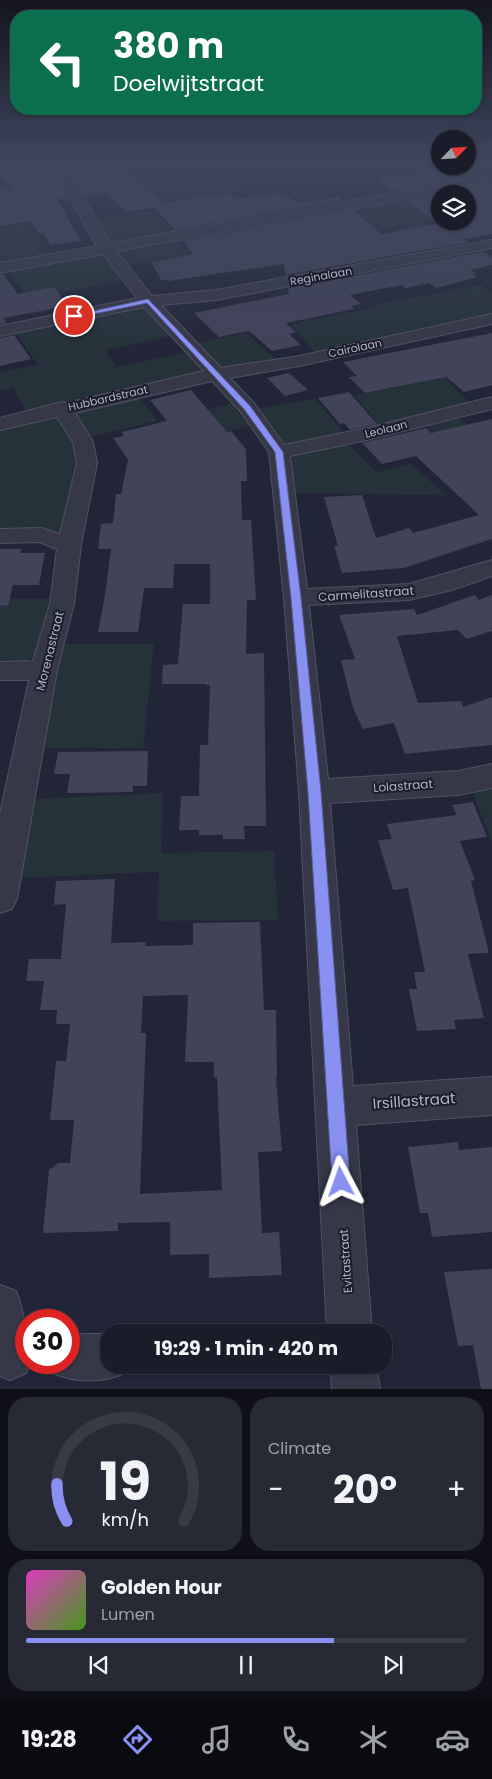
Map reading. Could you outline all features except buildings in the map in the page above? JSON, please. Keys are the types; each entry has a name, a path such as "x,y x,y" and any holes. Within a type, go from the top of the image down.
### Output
{"street":[{"name":"Evitastraat","path":"92,225 106,248 148,301 247,408 279,452 296,598 314,792 350,1324"},
{"path":"0,268 238,225"},
{"name":"Reginalaan","path":"0,330 148,301 216,295 492,244"},
{"name":"Cairolaan","path":"217,374 298,361 492,319"},
{"name":"Hubbardstraat","path":"0,424 62,408 217,374"},
{"name":"Leolaan","path":"279,452 367,434 492,403"},
{"name":"Morenastraat","path":"0,899 4,850 44,670 62,604 69,545 87,463 83,442 62,408"},
{"path":"0,536 41,535 69,545"},
{"name":"Carmelitastraat","path":"296,598 409,592 443,584 492,568"},
{"path":"0,671 44,670"},
{"name":"Lolastraat","path":"314,792 458,783 492,776"},
{"name":"Irsillastraat","path":"336,1107 492,1096"},
{"path":"0,1306 12,1359"},
{"path":"80,1357 100,1357"},
{"path":"354,1374 356,1389"}],"shaded area":[{"path":"26,225 52,256 0,262 0,227"},
{"path":"100,225 166,225 174,234 116,243 107,237"},
{"path":"372,225 400,225 377,229"},
{"path":"405,225 426,225 431,230 459,247 443,250"},
{"path":"174,237 187,255 127,265 117,251 118,249"},
{"path":"97,254 105,256 123,280 60,292 55,287 23,293 7,269"},
{"path":"482,285 492,294 492,317 316,354 291,324 372,308 379,304"},
{"path":"142,306 152,314 171,336 105,350 117,367 188,352 201,367 200,372 28,413 13,388 0,391 0,372 37,365 14,329"},
{"path":"246,333 278,361 225,369 215,363 197,343"},
{"path":"443,376 472,405 381,427 354,395 389,389"},
{"path":"137,394 157,421 86,438 74,415 75,411"},
{"path":"315,398 346,436 291,445 285,444 257,409"},
{"path":"231,404 250,426 176,444 159,421"},
{"path":"57,417 82,456 62,536 0,533 0,427"},
{"path":"458,417 492,447 458,455 425,424"},
{"path":"345,441 376,472 412,464 445,495 295,493 290,465 294,456"},
{"path":"0,599 53,599 39,652 24,663 0,666"},
{"path":"59,644 154,644 143,748 36,748"},
{"path":"492,788 492,845 472,790"},
{"path":"163,793 161,853 274,851 278,920 157,921 159,872 17,878 29,799"}],"route":[{"path":"74,316 148,301 247,408 279,452 296,598 314,792 341,1182"}]}
